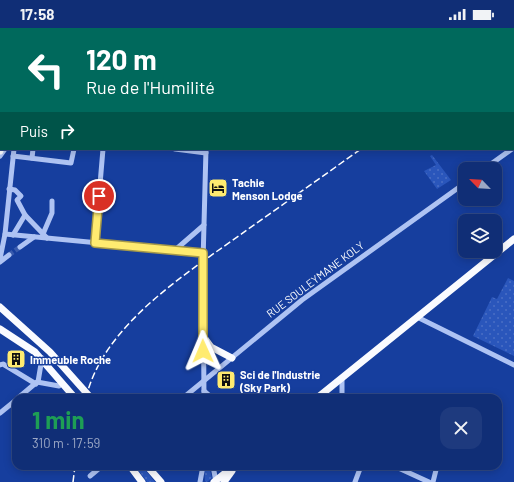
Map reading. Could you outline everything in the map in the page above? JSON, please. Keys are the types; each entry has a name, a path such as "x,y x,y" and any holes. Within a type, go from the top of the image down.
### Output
{"main road":[{"path":"322,394 514,239"},
{"path":"0,308 50,352 87,394"},
{"path":"0,329 42,358 72,394"},
{"path":"203,336 211,347 232,358"},
{"path":"133,470 142,482"},
{"path":"150,470 161,482"},
{"path":"215,481 229,470"},
{"path":"224,482 232,470"}],"street":[{"path":"0,259 5,234 14,150"},
{"path":"32,158 34,150"},
{"path":"13,156 70,163 72,161 74,150"},
{"path":"95,243 103,150"},
{"path":"190,150 206,151 203,253 203,336 204,391 207,394"},
{"path":"494,162 510,150"},
{"name":"RUE SOULEYMANE KOLY","path":"188,394 302,300 458,188"},
{"path":"9,189 15,190 21,196 17,200 24,215 45,236"},
{"path":"45,236 52,213 52,201"},
{"path":"13,235 24,215"},
{"path":"174,251 204,225"},
{"path":"5,234 34,237 45,236 95,243 203,253"},
{"path":"20,247 34,237"},
{"path":"0,262 9,255"},
{"path":"417,317 514,365"},
{"path":"23,394 37,383 42,358"},
{"path":"0,365 3,364 37,383 59,386"},
{"path":"342,378 342,394"},
{"path":"0,413 12,403"},
{"path":"90,476 97,470"},
{"path":"200,482 202,470"},
{"path":"214,470 215,481"},
{"path":"355,482 360,470"},
{"path":"403,470 429,482"},
{"path":"433,482 436,470"}],"shaded area":[{"path":"432,155 451,180 437,189 424,171 436,165 430,156"},
{"path":"508,278 514,281 514,356 473,336 492,297 497,299"},
{"path":"207,353 217,359 207,366"},
{"path":"138,470 145,470 155,482 147,482"},
{"path":"204,470 210,470 212,478 207,482 205,481"}],"tunnel":[{"path":"9,255 20,247"}],"railway":[{"path":"87,394 95,371 110,346 129,323 151,302 175,282 360,150"},
{"path":"73,482 74,470"}],"place":[{"name":"Tachie Menson Lodge","path":"218,188"},
{"name":"Immeuble Roche","path":"16,359"},
{"name":"Sci de l'Industrie (Sky Park)","path":"226,380"}],"route":[{"path":"99,196 95,243 203,253 203,351"}]}
